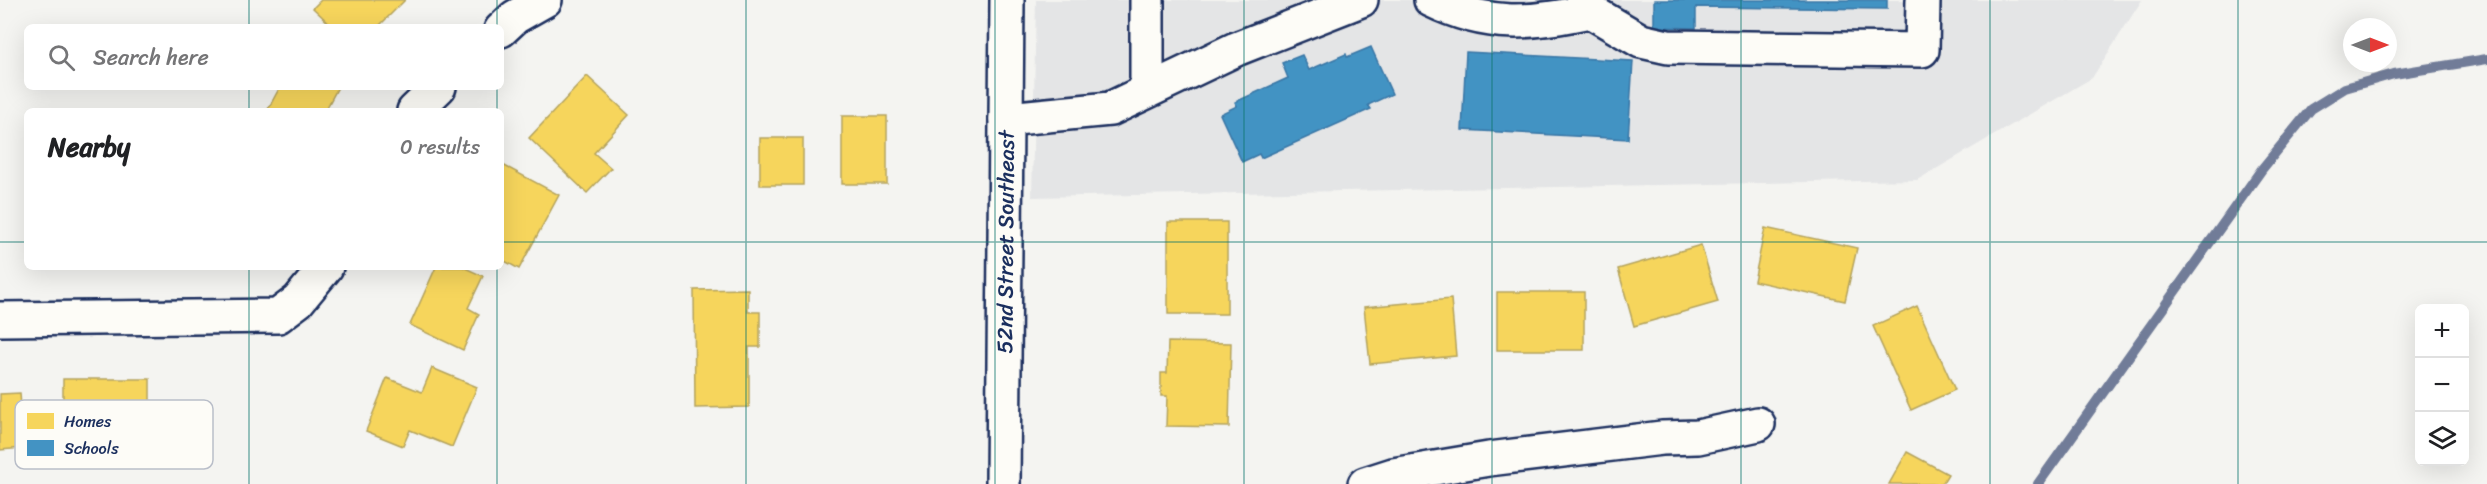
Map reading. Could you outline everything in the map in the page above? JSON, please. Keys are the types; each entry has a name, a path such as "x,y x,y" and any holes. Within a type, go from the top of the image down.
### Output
{"street":[{"path":"504,27 515,17 545,0"},
{"name":"52nd Street Southeast","path":"1003,484 1007,0"},
{"path":"1147,91 1148,0"},
{"path":"1006,119 1110,109 1236,49 1361,0"},
{"path":"1431,0 1461,13 1490,20 1544,21 1590,5 1641,41 1668,47 1922,50 1923,0"},
{"path":"417,108 436,90"},
{"path":"0,319 278,316 297,301 323,270"},
{"path":"1365,484 1393,475 1489,459 1662,438 1698,437 1758,424"}],"shaded area":[{"path":"1036,0 2142,0 2092,78 1917,180 1032,197"}],"building: Homes":[{"path":"321,0 405,0 381,24 330,24 313,8"},
{"path":"587,76 629,115 594,153 611,168 587,193 529,138"},
{"path":"278,90 336,90 327,108 269,108"},
{"path":"842,116 887,116 887,184 842,184"},
{"path":"760,138 803,138 803,185 760,185"},
{"path":"504,166 559,195 519,269 504,261"},
{"path":"1168,222 1227,222 1227,314 1168,314"},
{"path":"1765,228 1857,248 1845,301 1754,281"},
{"path":"1701,245 1718,302 1634,326 1618,269"},
{"path":"435,270 470,270 483,276 468,308 479,314 463,350 410,325"},
{"path":"748,289 748,312 760,312 760,347 749,347 749,407 695,408 694,290"},
{"path":"1497,292 1584,292 1584,350 1497,350"},
{"path":"1451,299 1456,356 1370,364 1364,307"},
{"path":"1917,306 1955,390 1911,410 1873,326"},
{"path":"1168,342 1231,343 1229,427 1166,426 1167,396 1161,396 1161,373 1167,373"},
{"path":"432,368 477,387 452,447 410,430 403,446 366,431 387,378 422,392"},
{"path":"63,379 150,379 150,400 63,400"},
{"path":"20,393 21,400 15,400 15,449 0,450 0,394"},
{"path":"1907,452 1948,474 1942,484 1889,484"}],"building: Schools":[{"path":"1654,0 1887,0 1887,9 1696,7 1696,28 1654,27"},
{"path":"1371,47 1392,94 1368,105 1371,109 1261,158 1259,154 1242,162 1220,114 1237,106 1235,102 1288,78 1282,63 1302,55 1309,70 1346,54 1347,57"},
{"path":"1466,52 1633,61 1628,139 1462,130"}],"waterway":[{"path":"2038,484 2262,169 2311,109 2345,88 2394,74 2487,59"}]}
